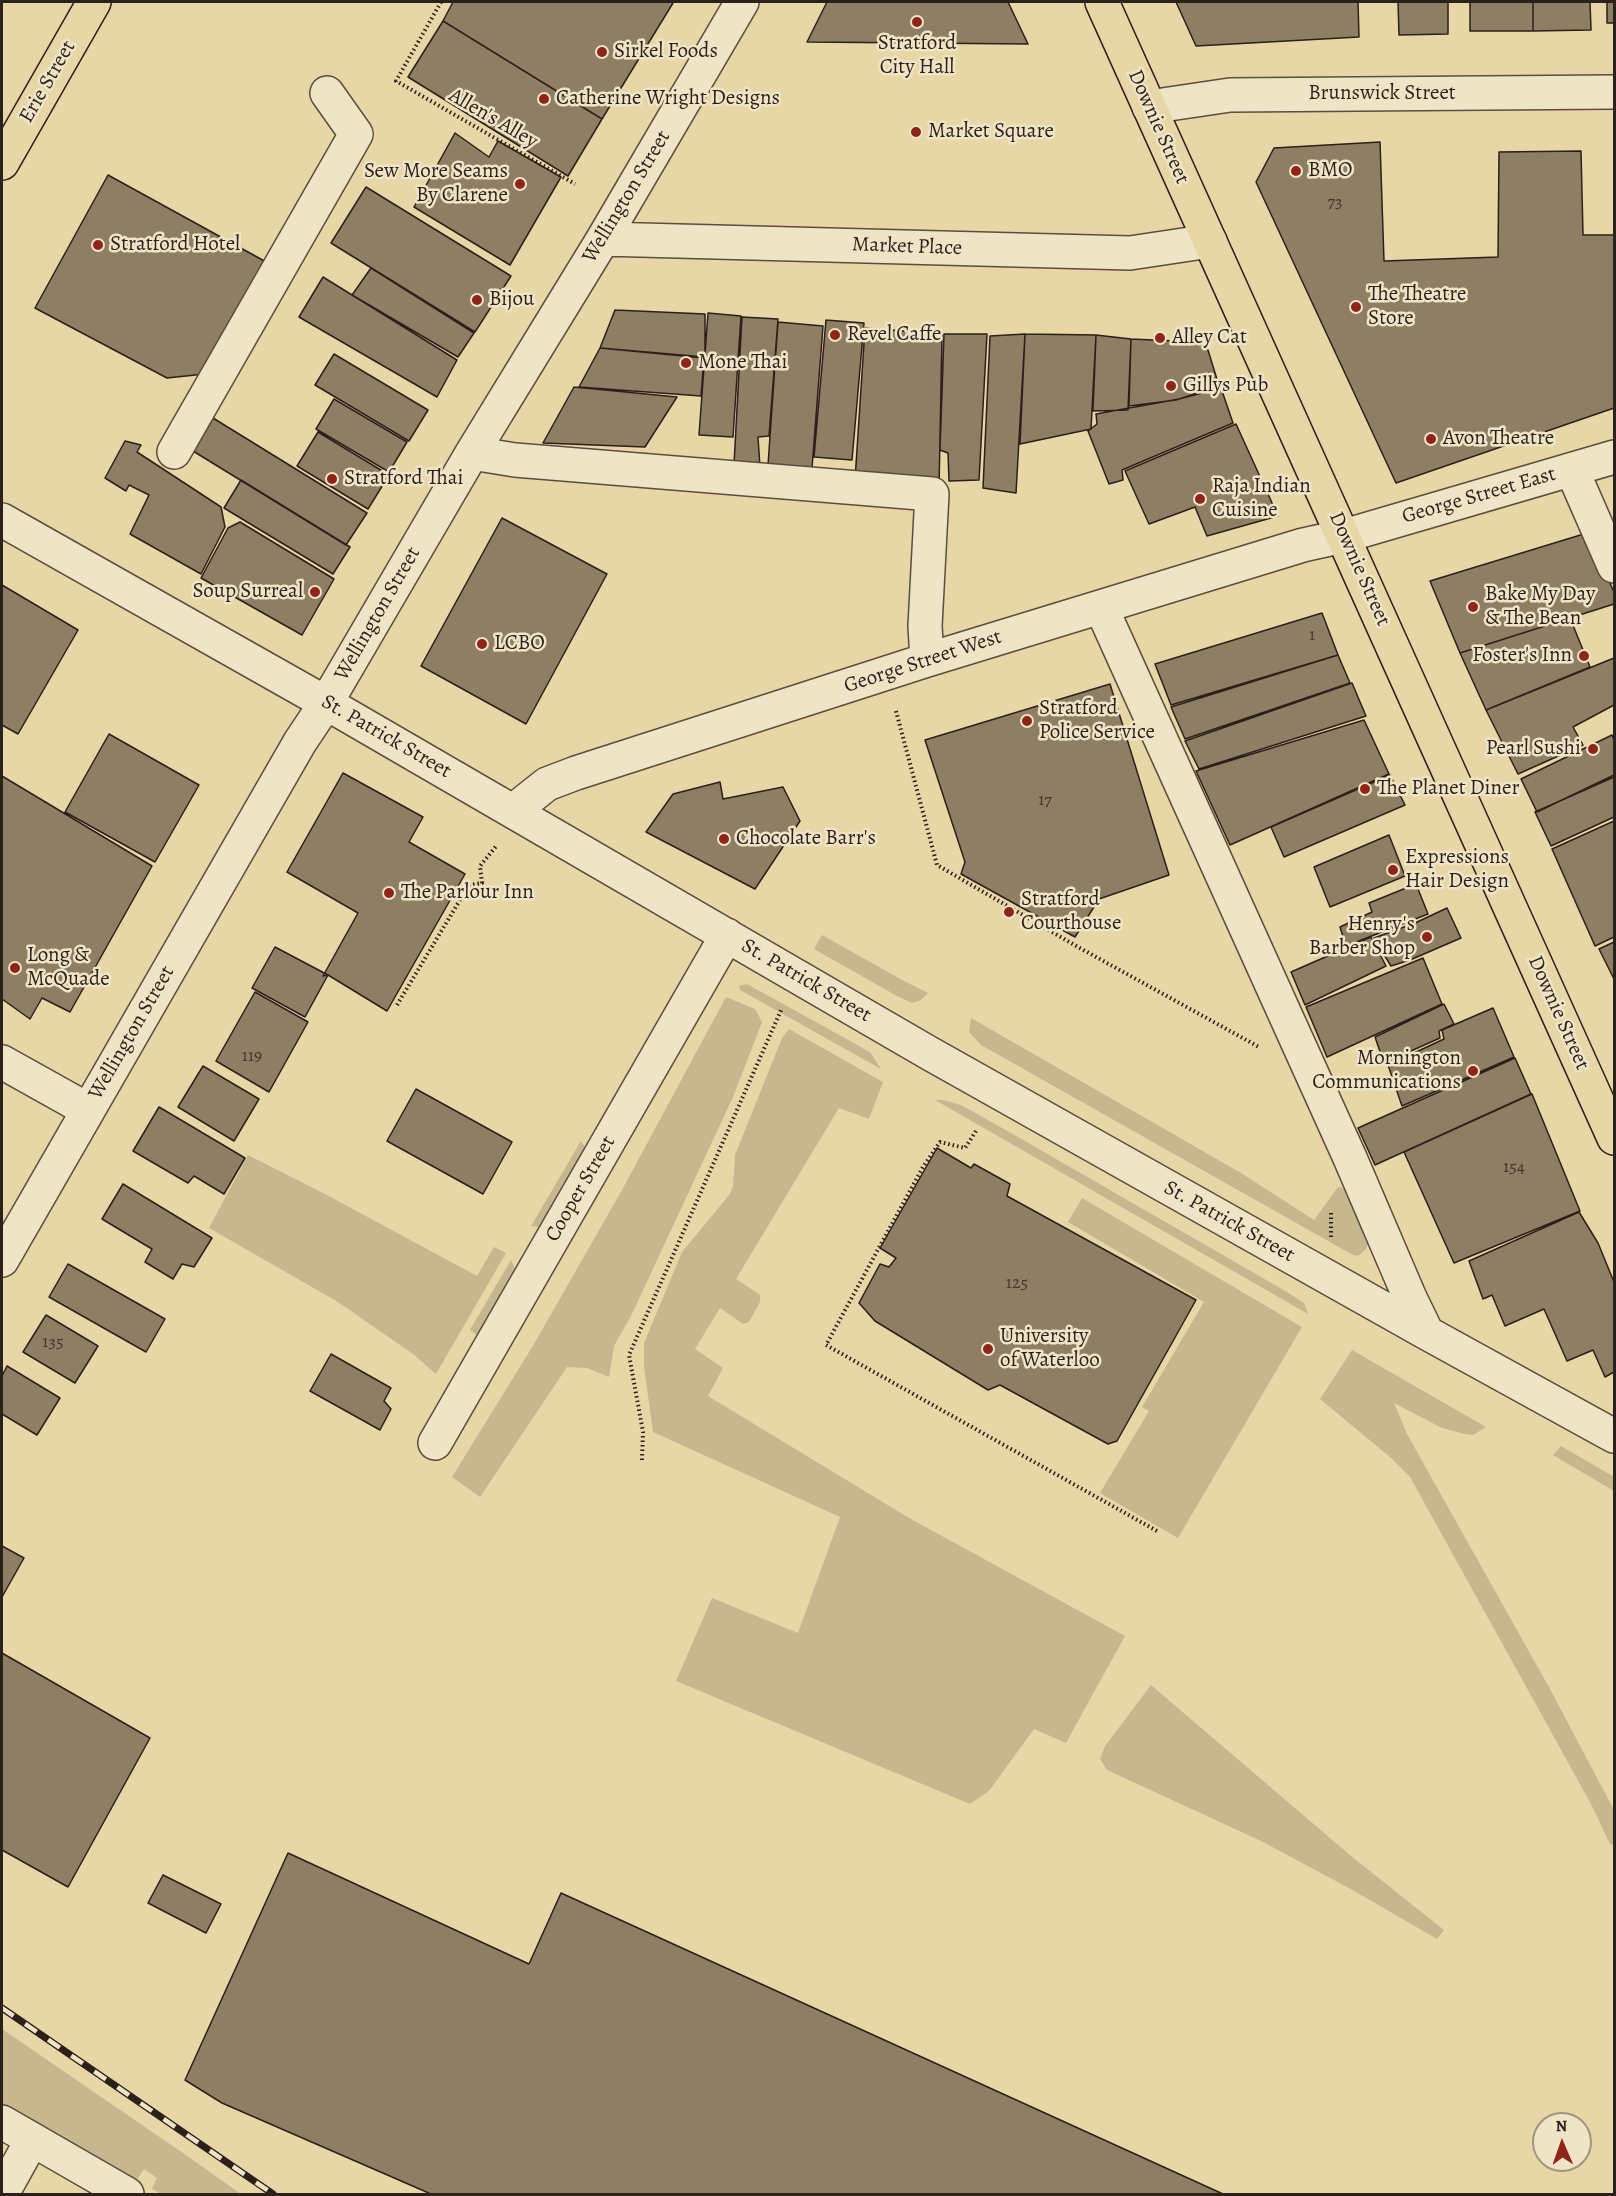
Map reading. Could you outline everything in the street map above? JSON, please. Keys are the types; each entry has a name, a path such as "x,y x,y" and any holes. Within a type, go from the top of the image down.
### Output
{"main road":[{"name":"Erie Street","path":"2,163 94,2"},
{"name":"Downie Street","path":"1102,2 1614,1138"}],"street":[{"name":"Wellington Street","path":"2,1260 289,762 472,453 603,239 742,2"},
{"name":"Brunswick Street","path":"1149,107 1230,95 1614,92"},
{"path":"174,452 356,134 327,93"},
{"name":"Market Place","path":"603,239 1130,253 1210,241"},
{"path":"472,453 515,460 932,494 925,626 927,660"},
{"name":"George Street East","path":"1344,536 1614,457"},
{"path":"1572,470 1614,566"},
{"name":"St. Patrick Street","path":"2,520 326,703 939,1059 1614,1436"},
{"name":"George Street West","path":"513,811 547,784 576,773 927,660 1303,545 1344,536"},
{"path":"1101,608 1427,1333"},
{"name":"Cooper Street","path":"435,1443 726,935"},
{"path":"2,1062 88,1110"},
{"path":"2,2122 127,2194"},
{"path":"2,2194 32,2140"}],"path":[{"name":"Allen's Alley","path":"441,2 396,81 576,184"},
{"path":"896,711 938,865 1078,947 1262,1049"},
{"path":"397,1005 469,885 482,884 480,866 497,844"},
{"path":"642,1460 643,1432 629,1355 778,1019 794,974"},
{"path":"975,1131 964,1148 940,1142 922,1167 826,1345 1156,1532"}],"shaded area":[{"path":"822,935 928,993 921,1000 912,1003 897,996 814,949"},
{"path":"747,984 870,1052 881,1069 740,990 739,986"},
{"path":"726,997 755,1009 762,1022 733,1097 631,1316 614,1346 609,1377 587,1368 567,1367 480,1497 452,1477 534,1344 622,1190"},
{"path":"971,1018 1241,1173 1314,1220 1338,1187 1341,1187 1346,1191 1370,1240 1365,1250 1358,1256 1353,1255 981,1045 969,1032"},
{"path":"789,1029 883,1082 869,1119 839,1108 736,1279 760,1295 760,1302 749,1322 743,1324 720,1308 695,1349 723,1368 708,1396 909,1518 1125,1636 1066,1743 1034,1729 989,1791 970,1804 676,1681 712,1598 798,1633 840,1517 653,1432 644,1367 644,1343 682,1252 730,1194 733,1186 735,1155 782,1038"},
{"path":"935,1100 961,1105 1011,1133 1287,1292 1304,1303 1308,1314"},
{"path":"581,1141 586,1149 540,1227 531,1226"},
{"path":"248,1155 477,1276 494,1247 506,1253 436,1374 413,1354 338,1302 209,1228"},
{"path":"1082,1198 1302,1327 1178,1538 1100,1493 1149,1411 1142,1407 1204,1302 1068,1222"},
{"path":"511,1260 515,1269 477,1335 470,1330"},
{"path":"1352,1350 1486,1427 1473,1435 1464,1434 1442,1428 1394,1403 1407,1434 1550,1689 1614,1810 1614,1845 1610,1844 1591,1804 1410,1477 1390,1457 1320,1399"},
{"path":"1561,1446 1614,1477 1614,1491 1553,1455"},
{"path":"1151,1685 1351,1856 1444,1930 1437,1939 1261,1841 1107,1770 1100,1759 1105,1746"},
{"path":"2,2029 241,2194 161,2194 152,2189 157,2178 144,2169 136,2181 2,2104"}],"building":[{"path":"453,2 673,3 602,119 443,21"},
{"name":"Stratford City Hall","path":"827,2 1008,2 1028,44 807,42"},
{"path":"1176,2 1358,2 1359,37 1196,46"},
{"path":"1398,2 1448,2 1448,34 1399,35"},
{"path":"1470,2 1533,2 1533,31 1470,31"},
{"path":"1533,2 1590,2 1591,30 1533,31"},
{"path":"1607,2 1614,2 1614,23 1607,23"},
{"path":"443,21 602,119 568,176 408,77"},
{"path":"455,133 489,157 498,141 561,177 510,265 414,207"},
{"path":"1380,142 1384,261 1498,257 1499,152 1581,151 1583,235 1614,235 1614,408 1396,483 1256,182 1274,148"},
{"path":"108,175 268,263 205,374 167,378 35,308"},
{"path":"366,187 511,276 475,332 331,243"},
{"path":"371,268 474,333 458,357 352,295"},
{"path":"323,277 457,360 437,397 299,317"},
{"path":"615,310 705,314 705,357 600,348"},
{"path":"708,313 741,316 733,437 699,435"},
{"path":"742,317 778,319 769,436 758,437 760,467 734,464"},
{"path":"826,320 864,323 852,460 814,457"},
{"path":"778,322 823,326 812,468 768,465"},
{"path":"865,328 942,334 939,489 855,480"},
{"path":"944,334 987,334 979,480 949,481 948,453 940,450"},
{"path":"1025,334 1016,493 983,488 990,336"},
{"path":"1025,334 1096,335 1091,429 1020,444"},
{"path":"1096,335 1131,339 1128,410 1093,411"},
{"path":"1131,339 1198,342 1208,350 1219,386 1176,400 1129,406"},
{"path":"600,348 704,358 701,396 579,387"},
{"path":"334,354 428,410 409,441 315,385"},
{"path":"574,387 677,397 645,447 543,443"},
{"path":"1221,388 1233,423 1122,470 1123,480 1109,484 1088,431 1097,424 1096,414 1179,399"},
{"path":"334,399 407,442 389,472 316,429"},
{"path":"213,418 367,513 346,545 193,451"},
{"path":"1236,424 1278,516 1207,536 1195,507 1149,524 1125,471"},
{"path":"318,432 389,475 368,509 297,466"},
{"path":"125,441 141,445 137,452 221,507 225,527 201,574 130,534 149,495 129,485 126,491 105,478"},
{"path":"241,480 350,547 333,574 224,508"},
{"path":"502,518 607,574 526,724 421,666"},
{"path":"240,522 334,579 302,635 201,578 228,528"},
{"path":"1587,533 1614,592 1614,604 1460,653 1430,581"},
{"path":"2,585 78,630 18,734 2,725"},
{"path":"1322,613 1338,655 1171,705 1155,664"},
{"path":"1570,618 1590,667 1486,710 1460,653"},
{"path":"1338,655 1350,683 1185,739 1171,707"},
{"path":"1614,658 1614,705 1573,727 1583,745 1518,774 1486,710"},
{"path":"1352,683 1366,716 1199,769 1185,741"},
{"path":"1110,684 1169,875 1099,899 1075,937 961,874 965,862 925,740"},
{"path":"1364,720 1389,774 1230,845 1196,771"},
{"path":"109,734 199,785 155,862 65,812"},
{"path":"1612,735 1614,775 1537,812 1521,779"},
{"name":"The Parlour Inn","path":"343,773 423,817 409,842 465,874 387,1011 328,975 323,976 358,913 287,872"},
{"path":"1390,775 1405,805 1284,857 1271,827"},
{"path":"2,776 152,866 70,1012 42,998 30,1019 2,999"},
{"path":"1614,777 1614,817 1551,846 1535,812"},
{"path":"720,782 723,799 783,787 800,821 755,889 646,832 673,794"},
{"path":"1614,821 1614,937 1595,946 1552,849"},
{"path":"1389,835 1405,876 1330,907 1314,867"},
{"path":"1416,884 1428,914 1346,946 1340,927 1372,912 1369,903"},
{"path":"1447,908 1461,938 1391,966 1374,938"},
{"path":"1371,937 1386,966 1305,1005 1291,972"},
{"path":"1614,942 1614,979 1599,949"},
{"path":"275,947 328,975 305,1017 252,988"},
{"path":"1423,958 1442,1004 1327,1057 1306,1007"},
{"path":"255,992 308,1022 269,1092 216,1061"},
{"path":"1444,1004 1454,1024 1439,1031 1440,1038 1384,1063 1375,1037"},
{"path":"1493,1008 1514,1057 1402,1106 1388,1065 1444,1039 1442,1030"},
{"path":"1515,1058 1531,1094 1375,1165 1358,1128"},
{"path":"203,1066 259,1099 234,1141 178,1107"},
{"path":"416,1089 512,1142 483,1194 387,1141"},
{"path":"1532,1094 1580,1211 1454,1263 1404,1152"},
{"path":"159,1107 245,1158 224,1194 194,1176 188,1183 133,1151"},
{"path":"937,1148 971,1168 974,1164 1010,1184 1007,1196 1196,1300 1117,1441 1108,1444 1000,1385 988,1390 875,1321 859,1303 880,1264 889,1267 896,1258 880,1248"},
{"path":"123,1184 212,1238 194,1267 182,1264 173,1279 145,1262 152,1249 102,1219"},
{"path":"1579,1212 1598,1243 1614,1282 1614,1372 1605,1377 1593,1350 1567,1361 1544,1309 1505,1326 1492,1295 1483,1299 1469,1261"},
{"path":"68,1264 165,1319 146,1352 49,1297"},
{"path":"46,1315 98,1346 75,1383 23,1352"},
{"path":"331,1354 391,1388 384,1401 391,1409 380,1430 310,1391"},
{"path":"7,1366 60,1398 37,1435 2,1414 2,1376"},
{"path":"2,1546 24,1558 2,1597"},
{"path":"2,1653 150,1738 68,1887 2,1850"},
{"path":"288,1853 529,1964 561,1893 1223,2194 431,2194 222,2103 185,2080"},
{"path":"163,1875 221,1904 206,1933 148,1903"}],"railway":[{"path":"2,2008 273,2194"}],"place":[{"name":"Stratford City Hall","path":"917,22"},
{"name":"Sirkel Foods","path":"602,52"},
{"name":"Catherine Wright Designs","path":"544,99"},
{"name":"Market Square","path":"916,132"},
{"name":"BMO","path":"1296,171"},
{"name":"Sew More Seams By Clarene","path":"520,184"},
{"name":"Stratford Hotel","path":"98,245"},
{"name":"Bijou","path":"477,300"},
{"name":"The Theatre Store","path":"1356,307"},
{"name":"Revel Caffe","path":"835,335"},
{"name":"Alley Cat","path":"1160,338"},
{"name":"Mone Thai","path":"686,363"},
{"name":"Gillys Pub","path":"1171,386"},
{"name":"Avon Theatre","path":"1431,439"},
{"name":"Stratford Thai","path":"332,479"},
{"name":"Raja Indian Cuisine","path":"1200,499"},
{"name":"Soup Surreal","path":"315,592"},
{"name":"Bake My Day & The Bean","path":"1473,607"},
{"name":"LCBO","path":"482,644"},
{"name":"Foster's Inn","path":"1584,656"},
{"name":"Stratford Police Service","path":"1027,721"},
{"name":"Pearl Sushi","path":"1593,749"},
{"name":"The Planet Diner","path":"1365,789"},
{"name":"Chocolate Barr's","path":"724,839"},
{"name":"Expressions Hair Design","path":"1393,870"},
{"name":"The Parlour Inn","path":"389,893"},
{"name":"Stratford Courthouse","path":"1009,912"},
{"name":"Henry's Barber Shop","path":"1427,937"},
{"name":"Long & McQuade","path":"15,968"},
{"name":"Mornington Communications","path":"1473,1071"},
{"name":"University of Waterloo","path":"988,1349"}]}
